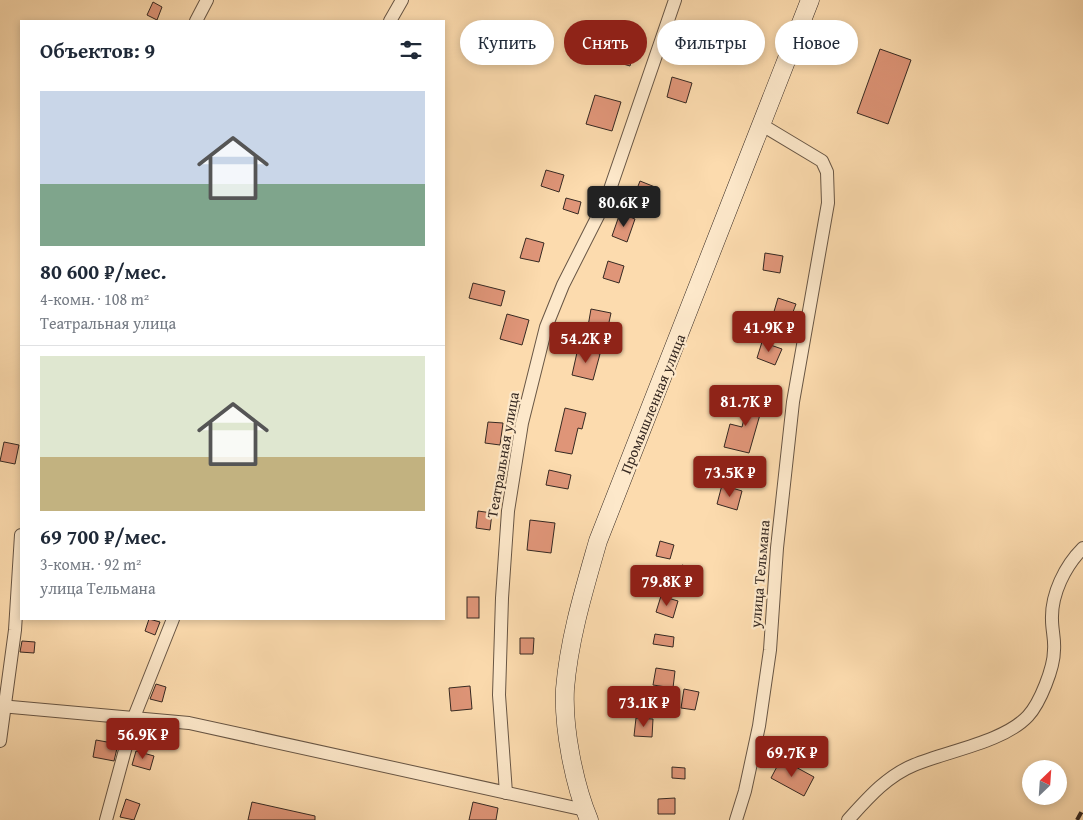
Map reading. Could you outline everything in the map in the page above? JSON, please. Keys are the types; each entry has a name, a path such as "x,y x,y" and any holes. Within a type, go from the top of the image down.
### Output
{"street":[{"path":"197,20 207,0"},
{"path":"391,20 402,0"},
{"name":"Театральная улица","path":"506,793 499,695 502,598 508,511 522,423 546,327 563,285 607,198 675,0"},
{"name":"Промышленная улица","path":"587,815 574,766 567,726 565,691 569,654 582,596 598,541 810,0"},
{"name":"улица Тельмана","path":"736,820 745,791 760,716 770,650 777,548 794,402 828,203 827,172 822,161 762,125"},
{"path":"848,820 872,794 898,773 941,755 994,738 1017,726 1029,716 1039,700 1054,651 1053,604 1066,571 1083,548"},
{"path":"0,741 14,630 20,549"},
{"path":"106,820 134,717 173,620"},
{"path":"3,706 189,723 506,793 587,815"}],"building":[{"path":"153,2 162,7 157,20 147,15"},
{"path":"880,49 911,60 888,124 857,113"},
{"path":"672,77 692,83 686,103 667,97"},
{"path":"595,95 621,102 612,131 586,124"},
{"path":"546,170 564,175 559,192 541,186"},
{"path":"640,181 655,187 648,205 633,199"},
{"path":"566,198 581,202 578,214 563,209"},
{"path":"620,213 635,219 627,242 612,236"},
{"path":"526,238 544,243 539,262 520,258"},
{"path":"765,253 783,256 780,273 763,270"},
{"path":"608,261 624,266 619,283 603,278"},
{"path":"473,283 505,291 501,306 469,298"},
{"path":"778,298 796,304 790,320 773,315"},
{"path":"591,309 611,313 606,336 587,332"},
{"path":"507,314 529,320 522,345 500,339"},
{"path":"762,342 782,349 775,365 757,358"},
{"path":"578,348 600,354 593,380 572,375"},
{"path":"750,394 765,397 749,453 724,447 730,424 742,427"},
{"path":"565,408 586,413 582,429 578,428 572,454 555,451"},
{"path":"488,422 503,423 500,445 485,443"},
{"path":"4,442 19,445 15,464 0,461"},
{"path":"549,470 571,475 568,489 546,485"},
{"path":"722,485 742,491 737,510 717,504"},
{"path":"478,511 492,513 490,530 476,528"},
{"path":"530,520 555,523 551,553 527,550"},
{"path":"660,541 674,545 670,559 656,556"},
{"path":"682,565 695,569 691,583 678,580"},
{"path":"661,596 678,601 673,618 656,612"},
{"path":"467,597 479,597 479,618 467,618"},
{"path":"149,620 160,622 155,635 145,631"},
{"path":"655,634 674,637 673,647 653,644"},
{"path":"520,638 534,638 533,654 520,654"},
{"path":"22,641 35,642 34,653 20,652"},
{"path":"656,668 675,671 673,688 653,685"},
{"path":"156,684 166,687 162,702 150,699"},
{"path":"470,686 472,709 451,711 449,688"},
{"path":"684,689 699,692 695,710 681,708"},
{"path":"636,718 653,719 652,737 634,736"},
{"path":"96,740 118,744 114,761 93,757"},
{"path":"136,751 154,756 150,770 132,765"},
{"path":"781,759 814,777 804,796 771,778"},
{"path":"672,767 685,768 685,779 672,778"},
{"path":"675,798 675,814 658,814 658,799"},
{"path":"126,799 140,804 134,820 120,817"},
{"path":"252,802 315,816 315,820 248,820"},
{"path":"473,802 498,808 496,820 469,820"}],"railway":[{"path":"1077,820 1083,809"}]}
